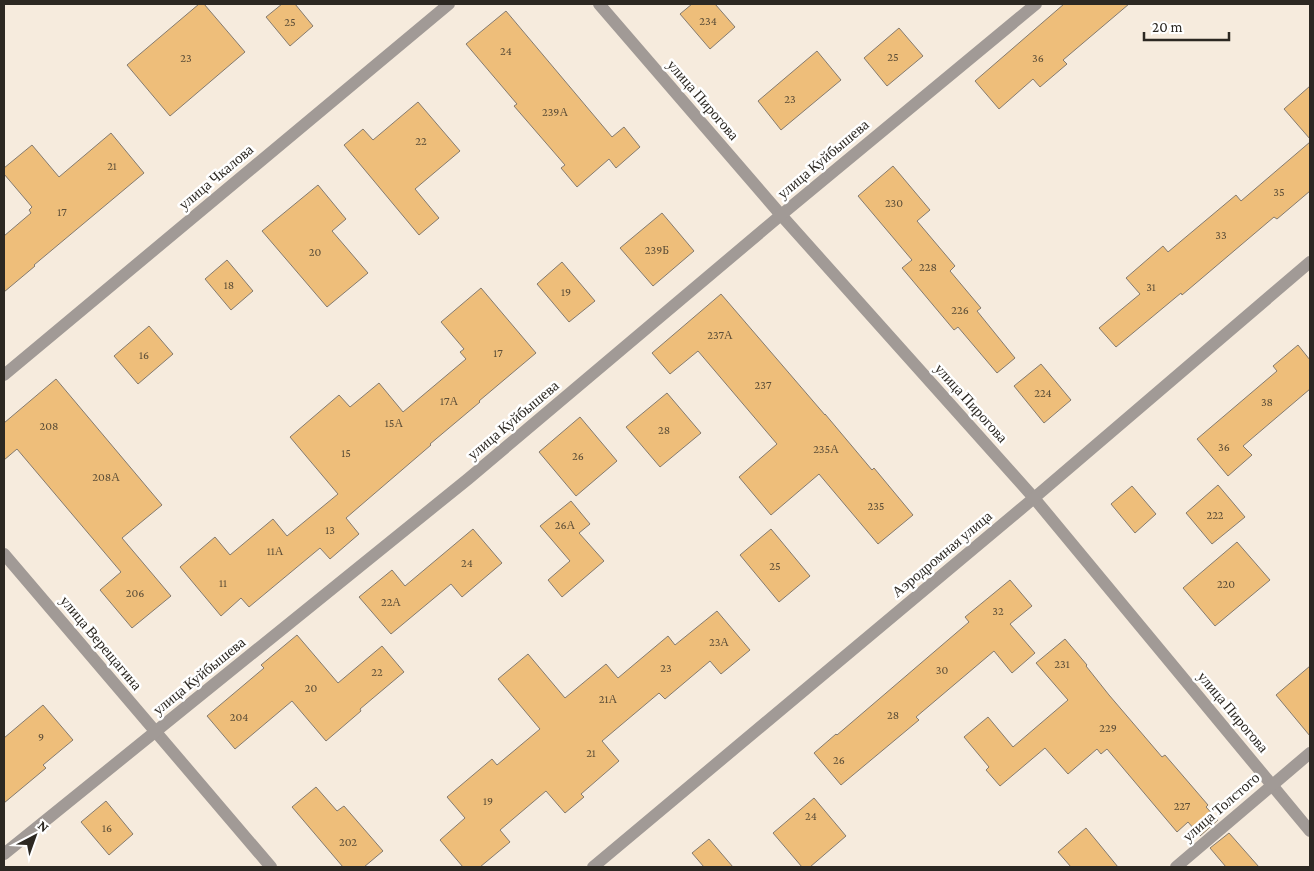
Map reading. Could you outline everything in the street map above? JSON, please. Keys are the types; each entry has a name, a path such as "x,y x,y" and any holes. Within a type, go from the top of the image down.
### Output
{"street":[{"name":"улица Чкалова","path":"4,375 449,4"},
{"name":"улица Пирогова","path":"599,4 781,215 1034,498 1310,831"},
{"name":"улица Куйбышева","path":"4,854 468,479 781,215 1036,4"},
{"name":"Аэродромная улица","path":"592,867 1034,498 1310,262"},
{"name":"улица Верещагина","path":"4,554 271,867"},
{"name":"улица Толстого","path":"1176,867 1310,753"}],"building":[{"path":"199,4 204,4 245,52 170,116 127,65"},
{"path":"282,4 295,4 313,26 290,46 266,17"},
{"path":"692,4 715,4 735,27 710,49 680,14"},
{"path":"1064,4 1129,4 1063,60 1067,64 1040,87 1033,79 999,109 975,81"},
{"path":"506,11 612,137 624,127 640,147 616,168 609,159 577,187 561,168 565,165 514,106 517,104 466,44"},
{"path":"899,28 923,56 887,86 864,58"},
{"path":"817,51 841,80 781,130 758,101"},
{"path":"1310,86 1310,139 1284,109"},
{"path":"418,102 460,151 415,189 439,218 419,235 344,145 363,129 373,140"},
{"path":"111,133 144,173 4,292 4,236 31,213 29,210 32,207 4,174 4,168 32,145 59,177"},
{"path":"1310,142 1310,191 1277,219 1274,217 1182,295 1181,293 1116,347 1099,328 1140,294 1126,278 1163,246 1168,252 1236,195 1241,201"},
{"path":"893,166 930,210 917,221 955,266 950,271 981,308 977,311 1015,358 997,373 958,327 954,330 902,268 912,260 858,196"},
{"path":"318,185 346,219 332,231 368,273 327,307 262,231"},
{"path":"662,213 694,251 653,286 620,248"},
{"path":"227,260 253,291 231,310 205,279"},
{"path":"562,262 595,301 569,322 537,284"},
{"path":"481,288 536,353 346,518 359,534 330,559 320,548 249,607 241,598 221,616 180,567 215,537 230,555 273,519 287,536 338,494 290,437 339,395 350,407 379,383 403,412 466,359 460,352 464,349 441,322"},
{"path":"721,294 913,515 878,544 819,474 771,515 739,477 777,444 698,351 670,374 652,353"},
{"path":"149,326 173,354 138,384 114,356"},
{"path":"1298,345 1310,360 1310,389 1243,446 1252,455 1228,476 1197,439 1277,371 1273,366"},
{"path":"1041,364 1071,400 1044,423 1014,386"},
{"path":"56,379 162,505 122,538 171,596 132,628 100,590 121,572 17,449 4,460 4,423"},
{"path":"667,393 701,433 660,467 626,427"},
{"path":"580,417 617,461 576,496 539,452"},
{"path":"1218,485 1245,517 1212,544 1186,513"},
{"path":"1132,486 1156,514 1135,533 1111,504"},
{"path":"571,501 590,524 579,533 604,561 562,597 548,580 570,561 540,526"},
{"path":"473,529 502,563 462,597 451,584 391,634 359,597 392,570 405,586"},
{"path":"771,529 810,576 779,602 740,555"},
{"path":"1237,542 1270,580 1215,626 1183,588"},
{"path":"1010,580 1032,606 1010,624 1035,653 1012,673 994,651 916,717 919,720 841,785 814,753 969,622 965,617"},
{"path":"717,611 750,650 721,674 710,661 665,699 659,693 602,741 619,761 581,794 584,797 565,813 546,791 500,830 510,842 480,867 463,867 440,840 465,818 447,797 492,759 497,765 540,729 498,679 528,654 565,698 606,664 618,678 668,636 675,645"},
{"path":"297,635 338,683 382,646 404,672 326,741 292,701 235,749 207,716 264,668 261,665"},
{"path":"1065,639 1109,695 1162,757 1165,755 1208,805 1206,807 1218,820 1200,836 1188,822 1177,832 1107,749 1101,754 1097,749 1068,774 1045,748 1000,786 986,770 989,767 964,737 988,717 1013,747 1068,700 1036,663"},
{"path":"1310,666 1310,736 1276,695"},
{"path":"43,705 73,740 43,765 46,768 4,803 4,738"},
{"path":"316,787 337,811 344,806 383,851 364,867 343,867 292,807"},
{"path":"814,798 846,836 810,867 802,867 773,833"},
{"path":"106,801 133,834 109,855 81,822"},
{"path":"1086,828 1118,867 1071,867 1058,852"},
{"path":"1229,833 1259,867 1226,867 1210,848"},
{"path":"709,839 733,867 704,867 692,853"}]}
